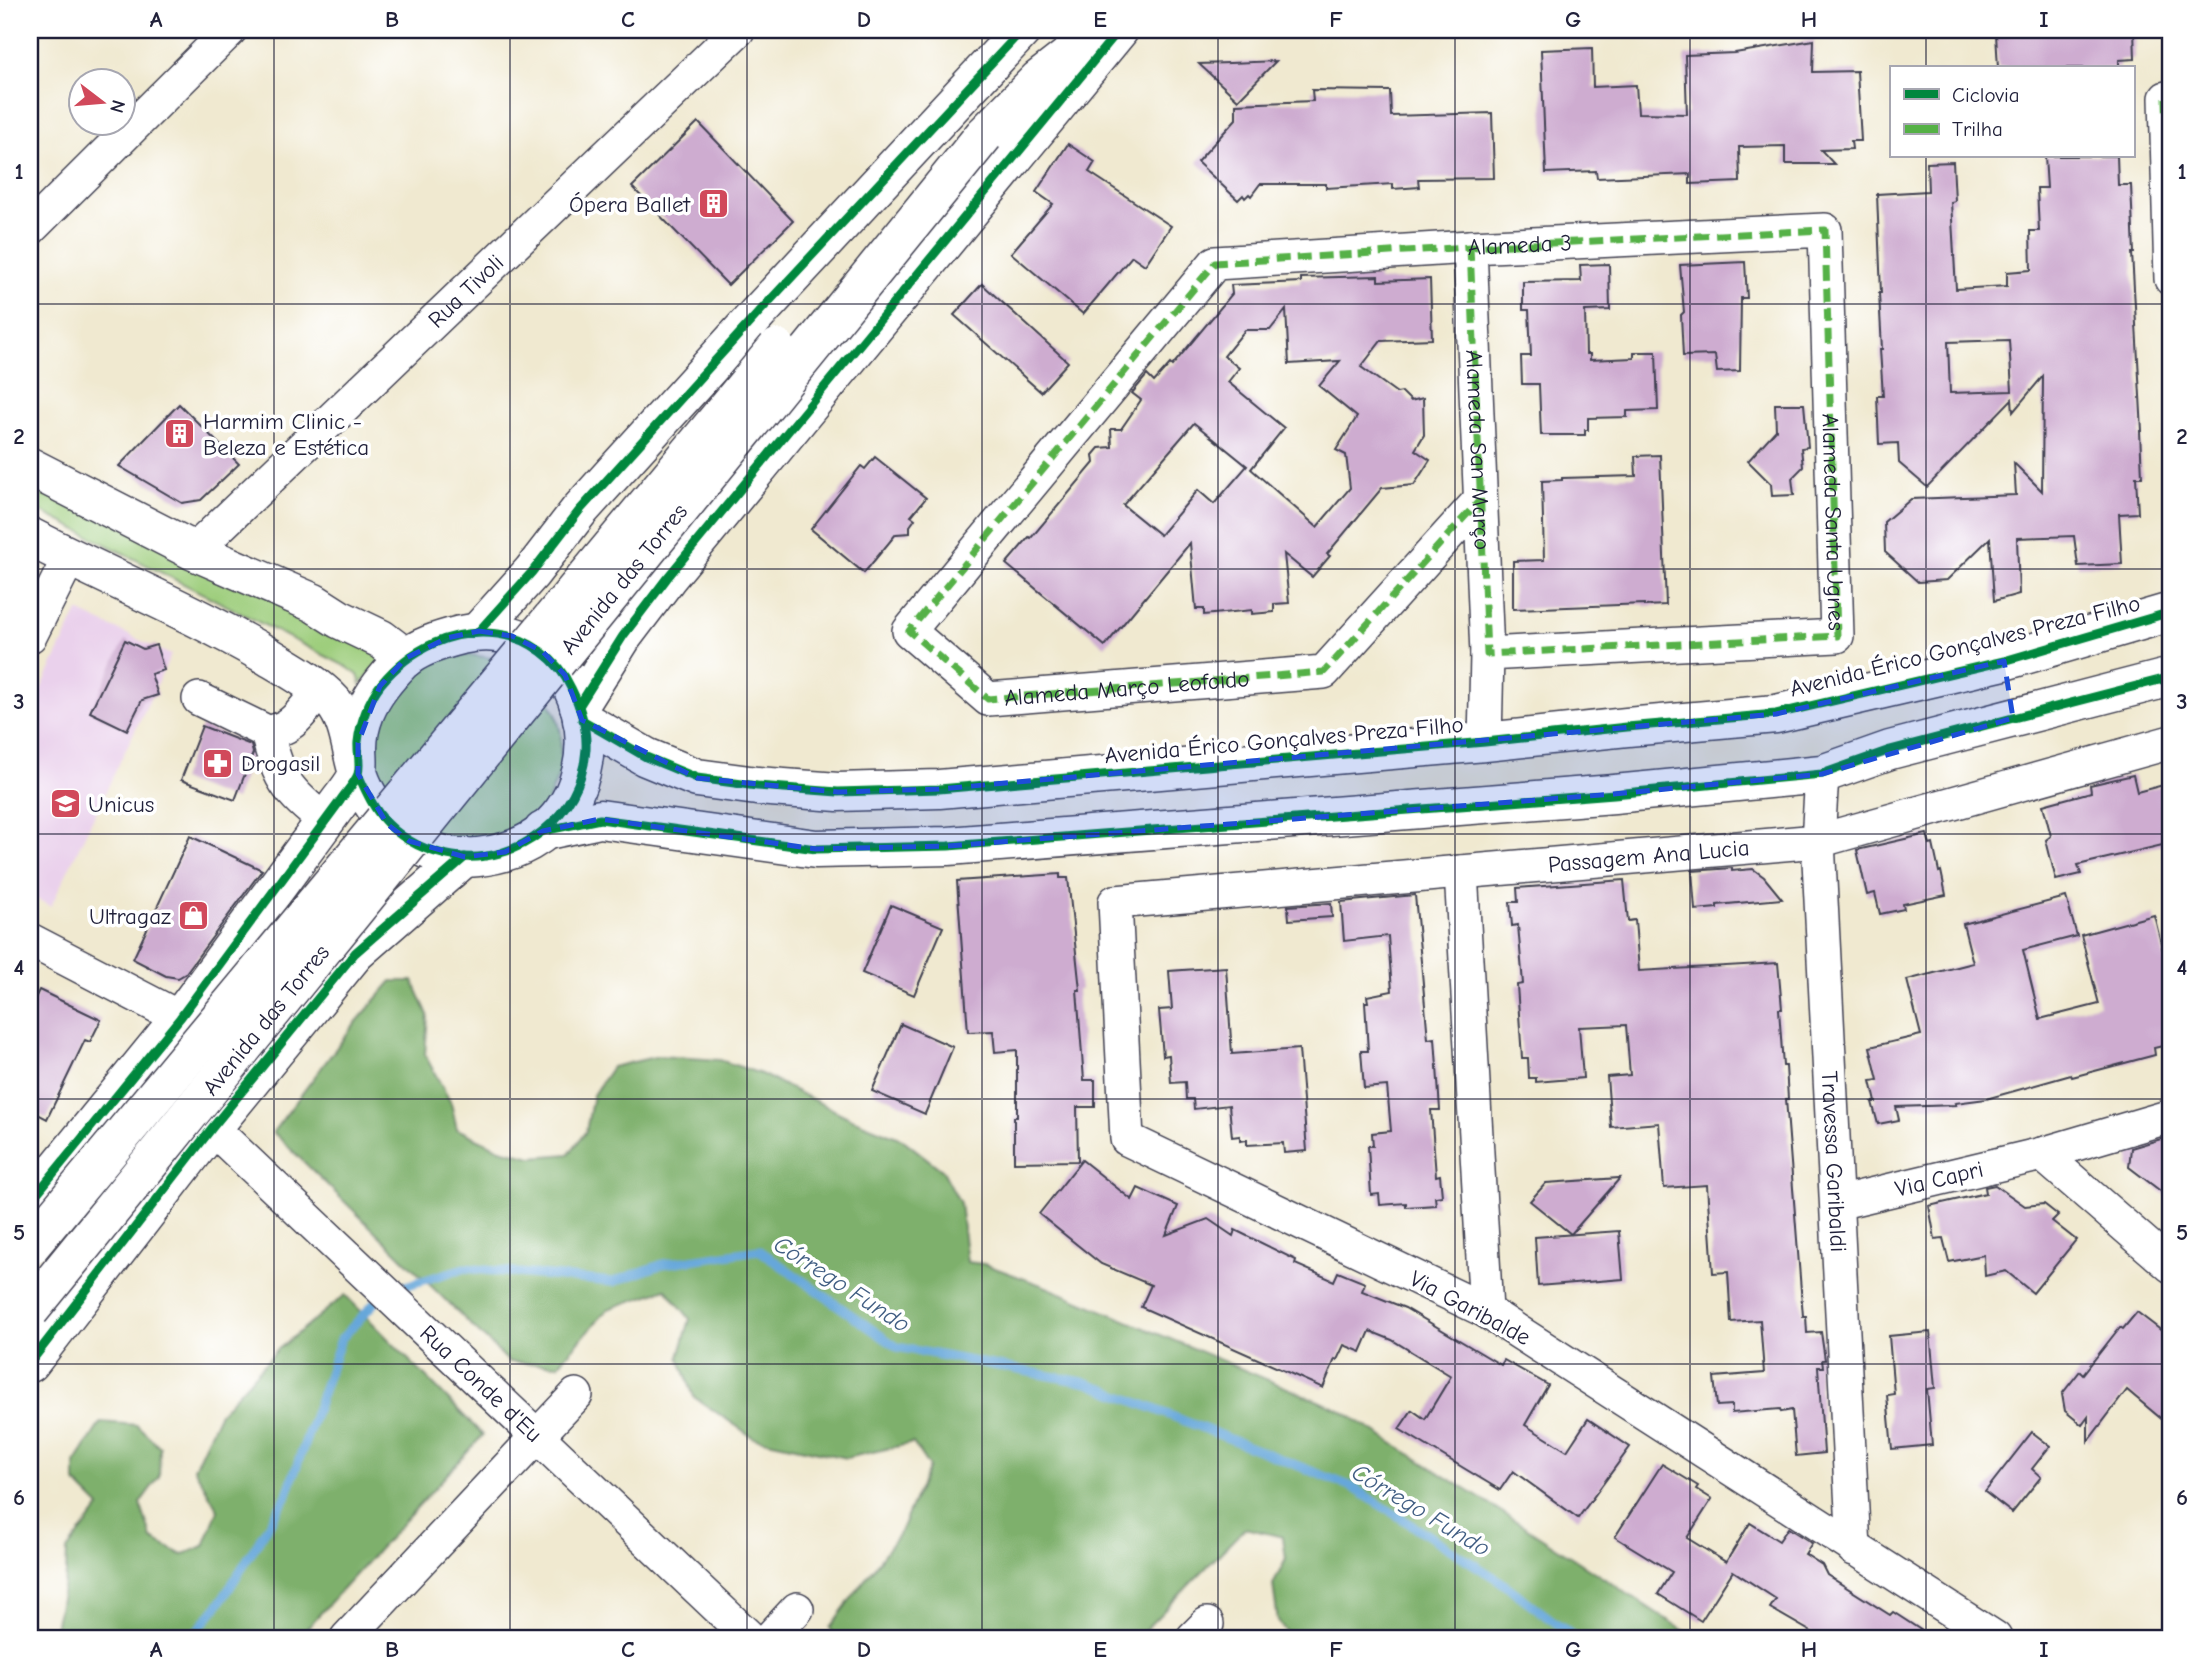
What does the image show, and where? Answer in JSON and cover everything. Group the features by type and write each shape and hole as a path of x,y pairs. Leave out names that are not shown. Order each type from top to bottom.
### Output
{"main road":[{"path":"30,1202 180,1018 358,774 358,743 365,713 380,686 406,658 463,635 532,572 579,511 761,310 1022,30"},
{"name":"Avenida das Torres","path":"30,1310 975,127 1035,30"},
{"name":"Avenida das Torres","path":"30,1246 975,127 1103,30"},
{"path":"581,713 623,636 667,578 1119,30"},
{"path":"30,467 194,551 314,604 381,639 406,658"},
{"path":"30,537 224,631 320,690 335,705 345,721 358,774 370,801 381,816 409,841 436,853 479,855 515,848 543,831 563,812 581,775 586,747 581,713 565,675 542,651 512,636 463,635"},
{"name":"Avenida Érico Gonçalves Preza Filho","path":"581,713 646,757 697,778 838,792 939,789 1776,714 2004,661 2171,612"},
{"path":"2004,661 2013,718"},
{"path":"543,831 600,819 816,849 948,846 1614,794 1822,774 1890,750 2171,677"},
{"path":"30,1363 212,1128 355,953 479,855"}],"street":[{"path":"30,229 230,30"},
{"name":"Rua Tivoli","path":"194,551 738,30"},
{"path":"2166,98 2171,279"},
{"name":"Alameda 3","path":"1215,263 1470,247 1825,230"},
{"name":"Alameda Santa Ugnes","path":"1488,654 1837,635 1825,230"},
{"name":"Alameda San Março","path":"1470,247 1479,501 1488,654 1485,742"},
{"name":"Alameda Março Leofoido","path":"1215,263 909,631 988,699 1324,672 1479,501"},
{"path":"30,636 69,558"},
{"path":"199,699 267,732 278,731 290,725 320,690"},
{"path":"267,732 275,765 286,785 325,821"},
{"name":"Passagem Ana Lucia","path":"1115,902 1818,841 2171,742"},
{"name":"Travessa Garibaldi","path":"1822,774 1818,841 1854,1549"},
{"path":"1461,872 1486,1311"},
{"name":"Via Garibalde","path":"1115,902 1127,1139 1486,1311 1995,1638"},
{"path":"30,940 180,1018"},
{"name":"Via Capri","path":"1837,1203 2042,1154 2171,1116"},
{"name":"Rua Conde d'Eu","path":"212,1128 750,1638"},
{"path":"2042,1154 2171,1266"},
{"path":"346,1638 576,1395"},
{"path":"770,1638 797,1609"}],"highlighted area":[{"path":"479,631 512,636 542,651 565,675 582,720 697,778 838,792 939,789 1776,714 2004,661 2013,718 1822,774 1614,794 948,846 816,849 600,819 543,831 505,852 465,857 409,841 387,824 358,774 358,743 380,686 406,658 447,638"}],"shaded area":[{"name":"Unicus","path":"78,611 171,655 51,906 30,896 30,712"}],"green space":[{"path":"30,477 388,651 361,684 358,675 347,667 30,506"},
{"path":"471,655 498,659 542,690 556,714 561,734 560,771 547,804 498,842 423,835 371,771 376,726 405,679 429,664 445,658"},
{"path":"392,981 413,981 428,1015 425,1055 451,1103 457,1129 500,1149 532,1157 569,1154 586,1131 593,1095 612,1067 659,1056 720,1060 761,1074 852,1119 902,1139 943,1171 960,1203 967,1262 984,1264 1044,1286 1340,1410 1695,1638 1291,1638 1278,1621 1273,1585 1286,1559 1283,1537 1245,1528 1137,1638 835,1638 830,1627 900,1532 929,1467 913,1443 846,1458 754,1438 694,1397 679,1357 690,1319 666,1289 608,1309 558,1365 509,1362 273,1132 353,1026"},
{"path":"345,1295 483,1435 298,1638 53,1638 66,1574 67,1550 100,1507 75,1482 75,1463 101,1422 137,1425 160,1447 159,1477 140,1503 152,1539 182,1555 204,1546 218,1510 194,1468 219,1414 276,1351"}],"building":[{"path":"2134,30 2135,59 2119,60 2119,66 1998,66 1996,34"},
{"path":"1814,40 1813,72 1857,71 1861,141 1851,141 1852,149 1821,150 1834,164 1785,164 1785,146 1739,147 1740,182 1690,184 1690,174 1597,178 1596,171 1546,173 1541,50 1592,48 1593,87 1636,85 1638,113 1687,114 1685,55 1735,53"},
{"path":"1276,61 1238,100 1199,64 1230,63"},
{"path":"1312,90 1390,91 1391,116 1492,113 1494,178 1418,179 1419,187 1393,189 1393,184 1326,188 1326,184 1260,184 1251,196 1249,194 1245,198 1243,195 1238,200 1197,162 1236,119 1236,104 1313,101"},
{"name":"Ópera Ballet","path":"698,122 793,221 728,285 632,187"},
{"path":"1068,144 1095,162 1089,172 1171,226 1145,265 1132,256 1083,314 1011,253 1053,204 1036,192"},
{"path":"2045,158 2117,158 2118,185 2131,185 2142,477 2136,477 2138,513 2119,514 2122,564 2078,566 2074,536 2017,538 2019,594 1994,601 1990,538 1947,580 1918,582 1885,552 1884,522 1911,499 2016,495 2014,463 2042,491 2043,376 2013,412 2012,399 1927,487 1899,463 1898,443 1879,444 1877,396 1883,396 1877,194 1928,191 1927,163 1953,162 1955,201 1951,202 1956,289 2007,286 2007,272 2031,270 2030,231 2039,231 2037,188 2047,188","holes":["2009,340 2012,391 1950,393 1948,342"]},
{"path":"1745,262 1747,298 1741,298 1740,371 1717,372 1715,355 1683,356 1681,315 1684,312 1680,265"},
{"path":"1609,264 1610,310 1585,311 1586,354 1590,354 1590,360 1634,358 1634,352 1656,352 1658,410 1627,411 1627,417 1588,418 1585,435 1541,435 1539,384 1522,384 1521,356 1531,356 1529,310 1523,310 1523,282 1581,281 1580,265"},
{"path":"1378,276 1378,281 1430,279 1432,339 1381,341 1361,367 1397,393 1402,392 1411,401 1423,398 1424,435 1415,450 1430,460 1414,485 1382,488 1327,554 1330,556 1312,577 1284,554 1289,603 1274,604 1274,612 1252,614 1252,610 1204,615 1204,609 1196,609 1190,543 1105,646 1006,564 1094,463 1093,455 1099,448 1112,447 1111,429 1121,429 1141,400 1132,393 1147,375 1154,382 1170,364 1172,366 1232,294 1231,285 1301,282 1301,278","holes":["1286,310 1289,364 1340,361 1319,386 1357,417 1336,450 1346,455 1350,488 1317,527 1251,469 1284,428 1228,382 1239,368 1224,356 1245,330 1270,330","1194,423 1247,466 1214,504 1198,490 1160,535 1123,505"]},
{"path":"982,284 1068,362 1041,392 954,315"},
{"name":"Harmim Clinic - Beleza e Estética","path":"179,404 239,464 201,500 182,503 119,466"},
{"path":"1775,404 1804,404 1808,447 1801,448 1803,467 1792,478 1794,495 1772,496 1771,484 1748,461 1776,430"},
{"path":"1660,455 1666,605 1513,609 1513,561 1544,560 1542,481 1636,476 1635,456"},
{"path":"875,457 926,498 911,516 915,519 910,526 910,533 896,534 864,573 811,529 861,466 865,469"},
{"path":"125,640 143,649 156,645 164,670 151,674 158,695 142,700 127,730 90,712"},
{"name":"Drogasil","path":"202,726 251,745 253,753 235,800 181,780"},
{"path":"2133,775 2137,792 2171,783 2171,843 2078,865 2081,874 2056,880 2046,840 2051,836 2043,805 2091,792 2090,785"},
{"path":"1927,834 1930,845 1933,844 1946,895 1903,904 1904,909 1880,914 1875,893 1867,895 1857,850"},
{"name":"Ultragaz","path":"190,836 262,870 185,974 178,978 166,976 133,959"},
{"path":"1732,868 1732,871 1753,869 1764,877 1782,899 1717,905 1717,908 1695,910 1692,871"},
{"path":"1060,874 1060,878 1068,878 1080,990 1077,990 1084,1080 1095,1080 1095,1107 1077,1107 1078,1161 1014,1162 1017,1050 995,1052 993,1031 968,1032 957,881"},
{"path":"1624,880 1628,921 1635,920 1639,971 1778,963 1783,1066 1786,1066 1786,1099 1803,1316 1806,1316 1807,1333 1821,1332 1825,1360 1822,1360 1823,1367 1818,1367 1824,1453 1796,1456 1792,1410 1732,1413 1732,1405 1717,1406 1714,1377 1764,1373 1760,1320 1731,1322 1728,1272 1713,1273 1707,1185 1664,1188 1659,1123 1611,1127 1607,1077 1630,1075 1626,1025 1579,1027 1583,1078 1536,1082 1536,1078 1529,1078 1528,1058 1522,1058 1517,985 1523,984 1518,925 1512,926 1510,902 1518,902 1517,888"},
{"path":"1415,895 1428,1039 1435,1038 1440,1110 1431,1110 1436,1176 1440,1175 1442,1196 1435,1197 1436,1205 1406,1207 1406,1203 1380,1205 1379,1194 1371,1195 1368,1146 1373,1146 1372,1133 1391,1131 1387,1086 1364,1088 1361,1051 1368,1051 1365,1002 1368,1002 1367,996 1392,991 1388,936 1344,941 1341,902"},
{"path":"2066,897 2077,936 2023,950 2040,1019 2099,1004 2081,935 2154,915 2171,983 2171,1044 2154,1048 2155,1055 1986,1099 1955,1103 1956,1105 1896,1107 1899,1120 1878,1124 1872,1102 1876,1102 1871,1081 1878,1080 1870,1047 1921,1035 1907,980 1973,963 1963,924"},
{"path":"1331,903 1332,917 1289,920 1288,906"},
{"path":"891,905 943,927 914,995 862,973"},
{"path":"1226,967 1232,1054 1299,1049 1307,1151 1284,1153 1283,1143 1247,1145 1247,1140 1240,1141 1240,1136 1232,1137 1229,1105 1194,1109 1193,1099 1186,1099 1185,1082 1171,1083 1169,1055 1163,1056 1159,1010 1172,1009 1169,971"},
{"path":"39,990 101,1020 90,1042 85,1040 47,1119 30,1110 30,1009"},
{"path":"901,1024 953,1047 925,1114 872,1091"},
{"path":"2171,1136 2171,1199 2129,1167 2131,1148"},
{"path":"1082,1160 1132,1200 1138,1188 1178,1206 1166,1235 1208,1219 1233,1236 1235,1230 1296,1260 1295,1264 1334,1281 1338,1272 1365,1283 1362,1291 1405,1308 1501,1365 1504,1360 1548,1385 1525,1425 1567,1451 1588,1419 1630,1447 1578,1518 1513,1471 1500,1490 1399,1429 1412,1410 1425,1419 1451,1376 1392,1340 1370,1331 1361,1352 1344,1345 1323,1388 1141,1307 1151,1285 1101,1264 1039,1214"},
{"path":"1620,1178 1571,1234 1530,1201 1546,1183"},
{"path":"1995,1185 2025,1206 2044,1204 2058,1215 2052,1221 2076,1240 2033,1293 2006,1271 1985,1276 1984,1255 1949,1262 1943,1238 1935,1239 1929,1206 1986,1193 1985,1187"},
{"path":"1619,1231 1623,1279 1538,1286 1535,1237"},
{"path":"2137,1312 2171,1338 2171,1427 2127,1390 2088,1441 2088,1417 2082,1425 2065,1411 2062,1394 2080,1371 2083,1374 2120,1327 2123,1329"},
{"path":"1930,1332 1935,1388 1927,1389 1932,1445 1892,1449 1887,1395 1894,1394 1889,1336"},
{"path":"2032,1432 2050,1446 2032,1469 2041,1477 2012,1513 1985,1492"},
{"path":"1662,1464 1698,1486 1696,1489 1712,1499 1687,1538 1726,1562 1750,1523 1779,1541 1788,1528 1812,1543 1805,1554 1822,1565 1827,1575 1890,1615 1893,1612 1933,1638 1822,1638 1770,1608 1776,1599 1733,1571 1701,1621 1658,1594 1672,1572 1615,1537"}],"waterway":[{"name":"Córrego Fundo","path":"395,1289 464,1268 613,1282 663,1264 759,1250 897,1347 1088,1383 1352,1487 1500,1581 1576,1638"},
{"name":"Córrego Fundo","path":"191,1638 222,1600 286,1497 341,1339 380,1297"}],"marked path":[{"path":"2166,98 2171,279"},
{"path":"1470,247 1487,654 1837,636 1825,230 1470,247 1215,263 909,631 988,699 1324,672 1479,501"}],"cycle path":[{"path":"479,631 532,572 579,511 761,310 1022,30"},
{"path":"579,706 623,636 667,578 1119,30"},
{"path":"582,720 646,757 697,778 838,792 939,789 1776,714 2004,661 2171,612"},
{"path":"30,1202 180,1018 357,777 361,727 373,697 392,672 419,651 448,638 481,633 510,636 531,645 550,659 571,688 582,717 586,749 582,773 573,795 560,814 543,831 523,844 501,853 477,857 453,856 435,852 410,841 388,824 379,813 358,774"},
{"path":"543,831 600,819 816,849 948,846 1614,794 1822,774 1890,750 2171,677"},
{"path":"30,1363 212,1128 355,953 465,857"}],"place":[{"name":"Ópera Ballet","path":"713,204"},
{"name":"Harmim Clinic - Beleza e Estética","path":"180,434"},
{"name":"Drogasil","path":"218,763"},
{"name":"Unicus","path":"65,804"},
{"name":"Ultragaz","path":"194,916"}]}
